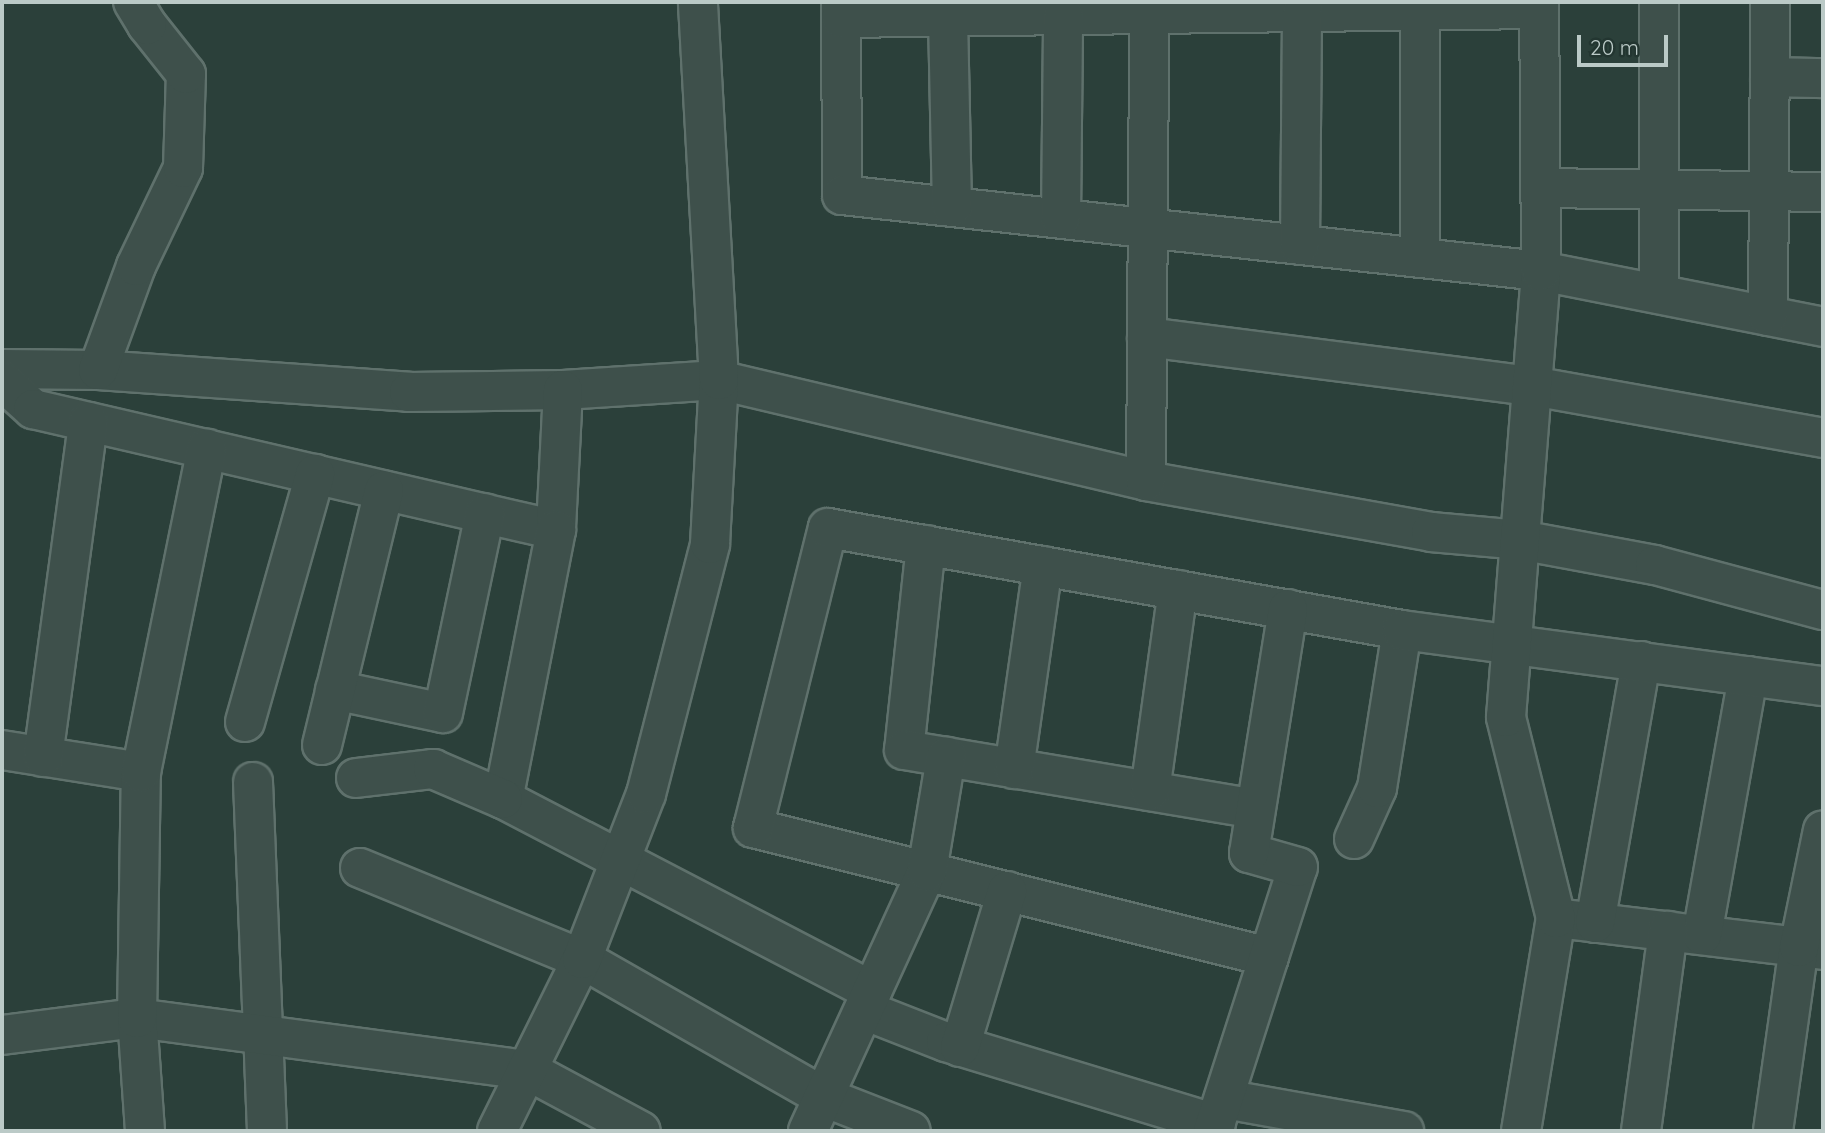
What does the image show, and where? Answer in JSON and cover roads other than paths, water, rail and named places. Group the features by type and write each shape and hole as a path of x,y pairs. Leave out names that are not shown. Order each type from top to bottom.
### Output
{"street":[{"path":"98,370 136,266 183,168 186,74 147,25 133,2"},
{"path":"497,1131 582,959 646,794 710,544 719,380 698,2"},
{"path":"1659,2 1659,294"},
{"path":"1768,316 1770,2"},
{"path":"1521,1131 1556,918 1506,718 1541,271 1539,5 1302,12 1149,8 1063,15 948,17 841,10 842,195 1541,271 1823,327"},
{"path":"1146,481 1149,8"},
{"path":"1395,8 1420,258"},
{"path":"1300,245 1302,12"},
{"path":"1061,218 1063,15"},
{"path":"948,17 952,206"},
{"path":"1770,77 1823,78"},
{"path":"1540,188 1823,192"},
{"path":"1147,337 1532,386 1823,438"},
{"path":"2,369 98,370 409,392 563,390 719,380 1146,481 1432,532 1520,540 1655,565 1823,610"},
{"path":"2,381 33,409 556,530"},
{"path":"503,799 556,530 563,390"},
{"path":"43,757 88,422"},
{"path":"145,1131 137,1018 141,772 207,449"},
{"path":"245,722 315,474"},
{"path":"322,745 384,490"},
{"path":"335,690 443,713 485,513"},
{"path":"1269,957 753,828 828,528 1402,629 1823,686"},
{"path":"926,545 904,750 1255,810"},
{"path":"1014,769 1043,566"},
{"path":"1150,791 1178,590"},
{"path":"1218,1118 1298,867 1249,853 1288,609"},
{"path":"1354,839 1377,788 1402,629"},
{"path":"1595,923 1641,661"},
{"path":"1641,1131 1685,933 1748,676"},
{"path":"2,750 141,772"},
{"path":"808,1131 928,871 946,757"},
{"path":"356,778 433,769 503,799 621,859 868,1000 960,1047 1218,1118 1394,1130"},
{"path":"253,782 267,1131"},
{"path":"1773,1131 1811,948 1823,830"},
{"path":"360,868 582,959 824,1097 911,1131"},
{"path":"960,1047 1007,891"},
{"path":"1556,918 1811,948"},
{"path":"2,1035 137,1018 527,1070 641,1131"}]}
